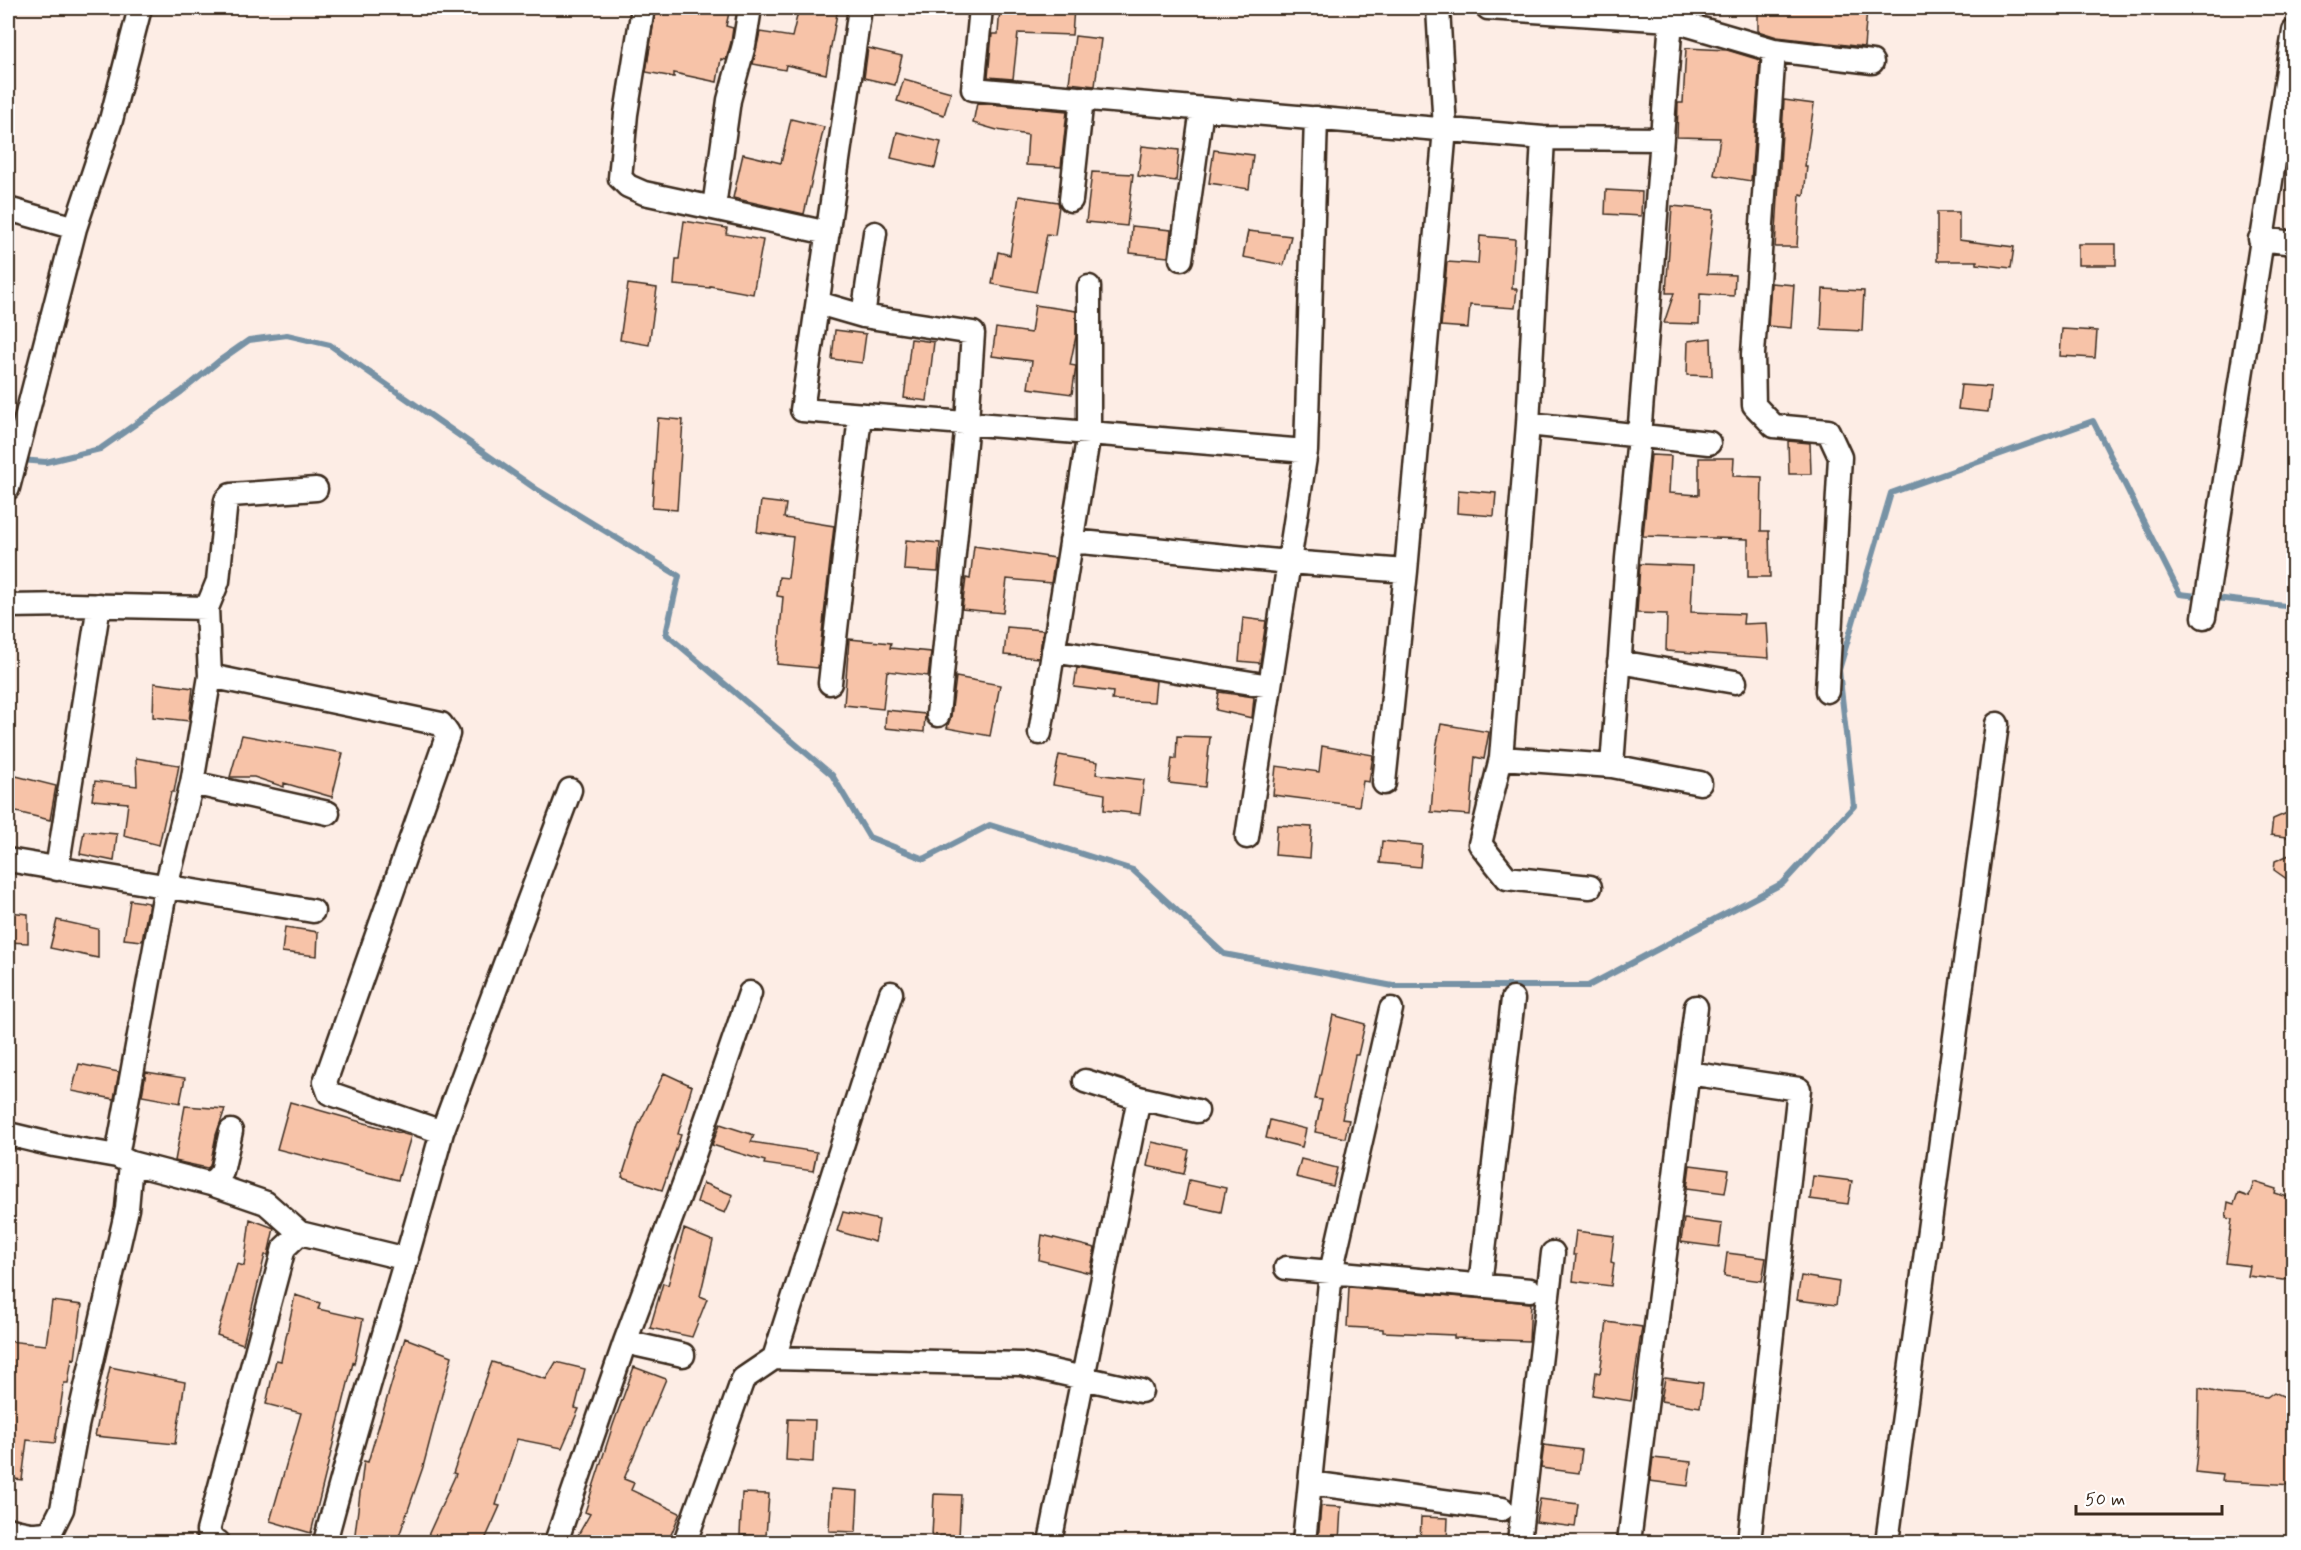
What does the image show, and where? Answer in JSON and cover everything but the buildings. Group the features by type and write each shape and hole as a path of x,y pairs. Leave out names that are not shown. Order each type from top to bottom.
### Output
{"street":[{"path":"10,480 75,228 111,120 140,8"},
{"path":"643,8 626,114 620,178 628,186 644,193 828,233"},
{"path":"714,207 729,100 744,45 750,8"},
{"path":"860,8 802,410 1306,451"},
{"path":"981,8 973,89 1543,138 1661,139"},
{"path":"1384,783 1406,571 1445,129 1438,8"},
{"path":"1488,8 1671,14 1774,50 1872,62"},
{"path":"1612,766 1671,14"},
{"path":"2204,617 2260,239 2294,31"},
{"path":"1774,50 1753,354 1754,405 1774,426 1828,431 1840,458 1827,691"},
{"path":"1071,200 1082,98"},
{"path":"1181,259 1202,108"},
{"path":"1247,837 1306,451 1316,118"},
{"path":"1543,138 1528,424 1501,758 1480,844 1507,878 1590,887"},
{"path":"8,209 75,228"},
{"path":"863,316 875,233"},
{"path":"2260,239 2294,243"},
{"path":"1040,733 1089,433 1089,287"},
{"path":"818,303 863,316 974,333 938,715"},
{"path":"830,683 860,415"},
{"path":"1528,424 1709,443"},
{"path":"8,1529 28,1535 51,1532 62,1509 77,1426 127,1209 124,1160 166,887 192,783 210,676 207,608 218,581 226,500 231,495 316,489"},
{"path":"1071,541 1406,571"},
{"path":"8,606 99,605 207,608"},
{"path":"57,869 99,605"},
{"path":"1053,651 1269,686"},
{"path":"1619,662 1735,682"},
{"path":"210,676 441,724 448,734 326,1082 329,1093 442,1132"},
{"path":"1887,1542 1998,724"},
{"path":"1501,758 1612,766 1700,783"},
{"path":"192,783 328,813"},
{"path":"325,1542 350,1445 407,1259 442,1132 570,790"},
{"path":"8,860 313,911"},
{"path":"556,1542 750,993"},
{"path":"774,1358 891,993"},
{"path":"1480,1285 1513,999"},
{"path":"1629,1542 1696,1007"},
{"path":"1304,1542 1331,1272 1392,1009"},
{"path":"1688,1072 1799,1089 1749,1542"},
{"path":"1085,1081 1139,1098 1197,1111"},
{"path":"1050,1542 1139,1098"},
{"path":"211,1184 222,1172 231,1131"},
{"path":"8,1134 124,1160 211,1184 266,1203 300,1233 407,1259"},
{"path":"218,1542 214,1541 208,1532 211,1520 284,1248 300,1233"},
{"path":"1519,1542 1553,1253"},
{"path":"1286,1268 1530,1290"},
{"path":"625,1342 683,1355"},
{"path":"685,1542 743,1379 774,1358 1021,1364 1141,1391"},
{"path":"1310,1483 1502,1509"}],"waterway":[{"path":"20,460 46,462 100,449 181,392 249,340 287,335 330,345 536,489 679,576 666,634 832,775 869,837 924,859 990,825 1133,870 1224,954 1393,986 1588,986 1783,883 1854,806 1839,670 1891,493 2093,421 2180,594 2294,607"}]}
